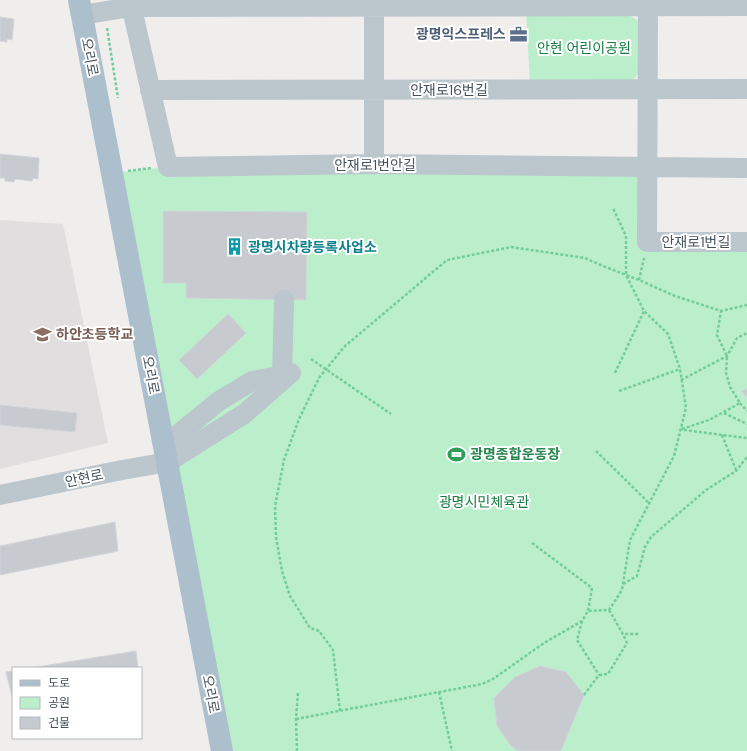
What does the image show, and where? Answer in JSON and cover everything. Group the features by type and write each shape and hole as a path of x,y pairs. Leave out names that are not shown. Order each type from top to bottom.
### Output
{"main road":[{"name":"오리로","path":"81,8 222,751"}],"street":[{"path":"81,8 105,11 130,4 648,3 747,6"},
{"name":"안재로1번길","path":"648,3 647,242 747,242"},
{"path":"130,4 168,166"},
{"path":"374,4 374,164"},
{"name":"안재로16번길","path":"150,90 747,89"},
{"name":"안재로1번안길","path":"168,166 374,164 747,168"},
{"path":"166,454 219,401 252,381 282,375 284,300"},
{"name":"안현로","path":"0,495 166,454"}],"path":[{"path":"105,11 118,102"},
{"path":"128,171 168,166"},
{"path":"609,610 622,590 630,540 674,456 686,408 680,369 668,334 644,311 626,275 626,236 613,208"},
{"path":"639,280 647,242"},
{"path":"340,711 333,650 319,632 310,628 290,596 282,570 276,538 275,506 284,460 300,419 319,378 344,347 446,260 511,247 585,258 675,296 721,311 747,305"},
{"path":"615,373 644,311"},
{"path":"721,311 717,335 726,356 726,373 730,387 747,411"},
{"path":"681,380 726,356 737,338 747,332"},
{"path":"311,359 391,414"},
{"path":"619,391 680,369"},
{"path":"681,430 709,420 740,403"},
{"path":"724,412 747,424"},
{"path":"681,430 747,438"},
{"path":"722,435 736,471"},
{"path":"596,451 649,503"},
{"path":"623,584 637,576 645,547 651,537 706,490 736,471 747,457"},
{"path":"532,544 592,588 588,611 582,621 577,640 599,676"},
{"path":"588,611 609,610"},
{"path":"584,695 599,676 608,674 627,643 609,610"},
{"path":"296,719 482,684 492,679 544,643 582,621"},
{"path":"623,634 640,634"},
{"path":"297,751 296,719 298,692"},
{"path":"439,692 452,751"}],"shaded area":[{"name":"하안초등학교","path":"0,220 63,224 108,443 0,469"}],"green space":[{"name":"안현 어린이공원","path":"526,12 625,13 642,23 640,72 631,82 530,83"},
{"name":"광명종합운동장","path":"168,167 647,168 647,242 747,242 747,751 222,751 112,173"}],"building":[{"path":"0,17 14,19 12,40 7,39 7,42 0,41"},
{"path":"0,154 39,158 38,179 33,178 32,181 15,179 14,182 5,181 5,178 0,178"},
{"name":"광명시차량등록사업소","path":"163,211 307,212 306,300 186,298 186,283 163,283"},
{"path":"228,314 246,333 197,379 179,360"},
{"path":"747,388 747,398 742,392"},
{"path":"0,405 77,413 75,432 0,425"},
{"path":"115,522 118,551 0,575 0,546"},
{"path":"136,651 138,667 37,667"},
{"path":"540,666 566,672 584,695 561,751 518,751 511,746 497,726 494,698 515,677"},
{"path":"12,671 12,696 6,672"}],"place":[{"name":"광명익스프레스","path":"519,34"},
{"name":"광명시차량등록사업소","path":"235,247"},
{"name":"하안초등학교","path":"43,334"},
{"name":"광명종합운동장","path":"457,454"}],"park label":[{"name":"광명시민체육관","path":"484,502"}]}
